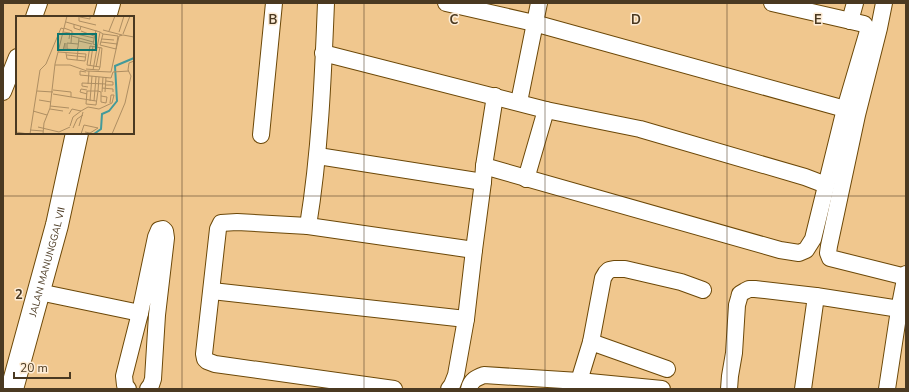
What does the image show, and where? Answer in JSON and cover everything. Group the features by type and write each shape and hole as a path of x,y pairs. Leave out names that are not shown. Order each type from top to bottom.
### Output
{"street":[{"path":"34,16 39,3"},
{"path":"105,16 109,3"},
{"path":"261,135 274,3"},
{"path":"308,226 318,156 326,3"},
{"path":"446,3 534,23 845,109"},
{"path":"518,102 539,3"},
{"path":"318,156 526,179 780,250 799,253 806,250 813,240 845,109 868,31 864,24 772,3"},
{"path":"850,21 855,3"},
{"path":"884,3 852,138 828,253 830,258 906,276 902,310 887,389"},
{"path":"323,53 546,110 640,129 805,177 826,185"},
{"path":"3,92 16,60"},
{"path":"449,389 456,375 466,319 495,96"},
{"path":"526,179 546,110"},
{"name":"JALAN MANUNGGAL VII","path":"10,381 39,292 57,225 77,134"},
{"path":"394,389 216,364 207,361 204,354 218,229 221,223 237,222 308,226 474,250"},
{"path":"128,389 125,385 124,376 140,313 156,237 160,230 163,229 165,231 166,238 157,315 153,379 151,386 148,389"},
{"path":"579,381 591,342 603,278 609,270 625,269 681,282 703,290"},
{"path":"729,389 734,353 737,305 740,294 744,291 755,289 816,296 902,310"},
{"path":"212,290 466,319"},
{"path":"39,292 140,313"},
{"path":"803,389 816,296"},
{"path":"591,342 667,369"},
{"path":"469,389 474,378 484,375 579,381 662,389"}]}
